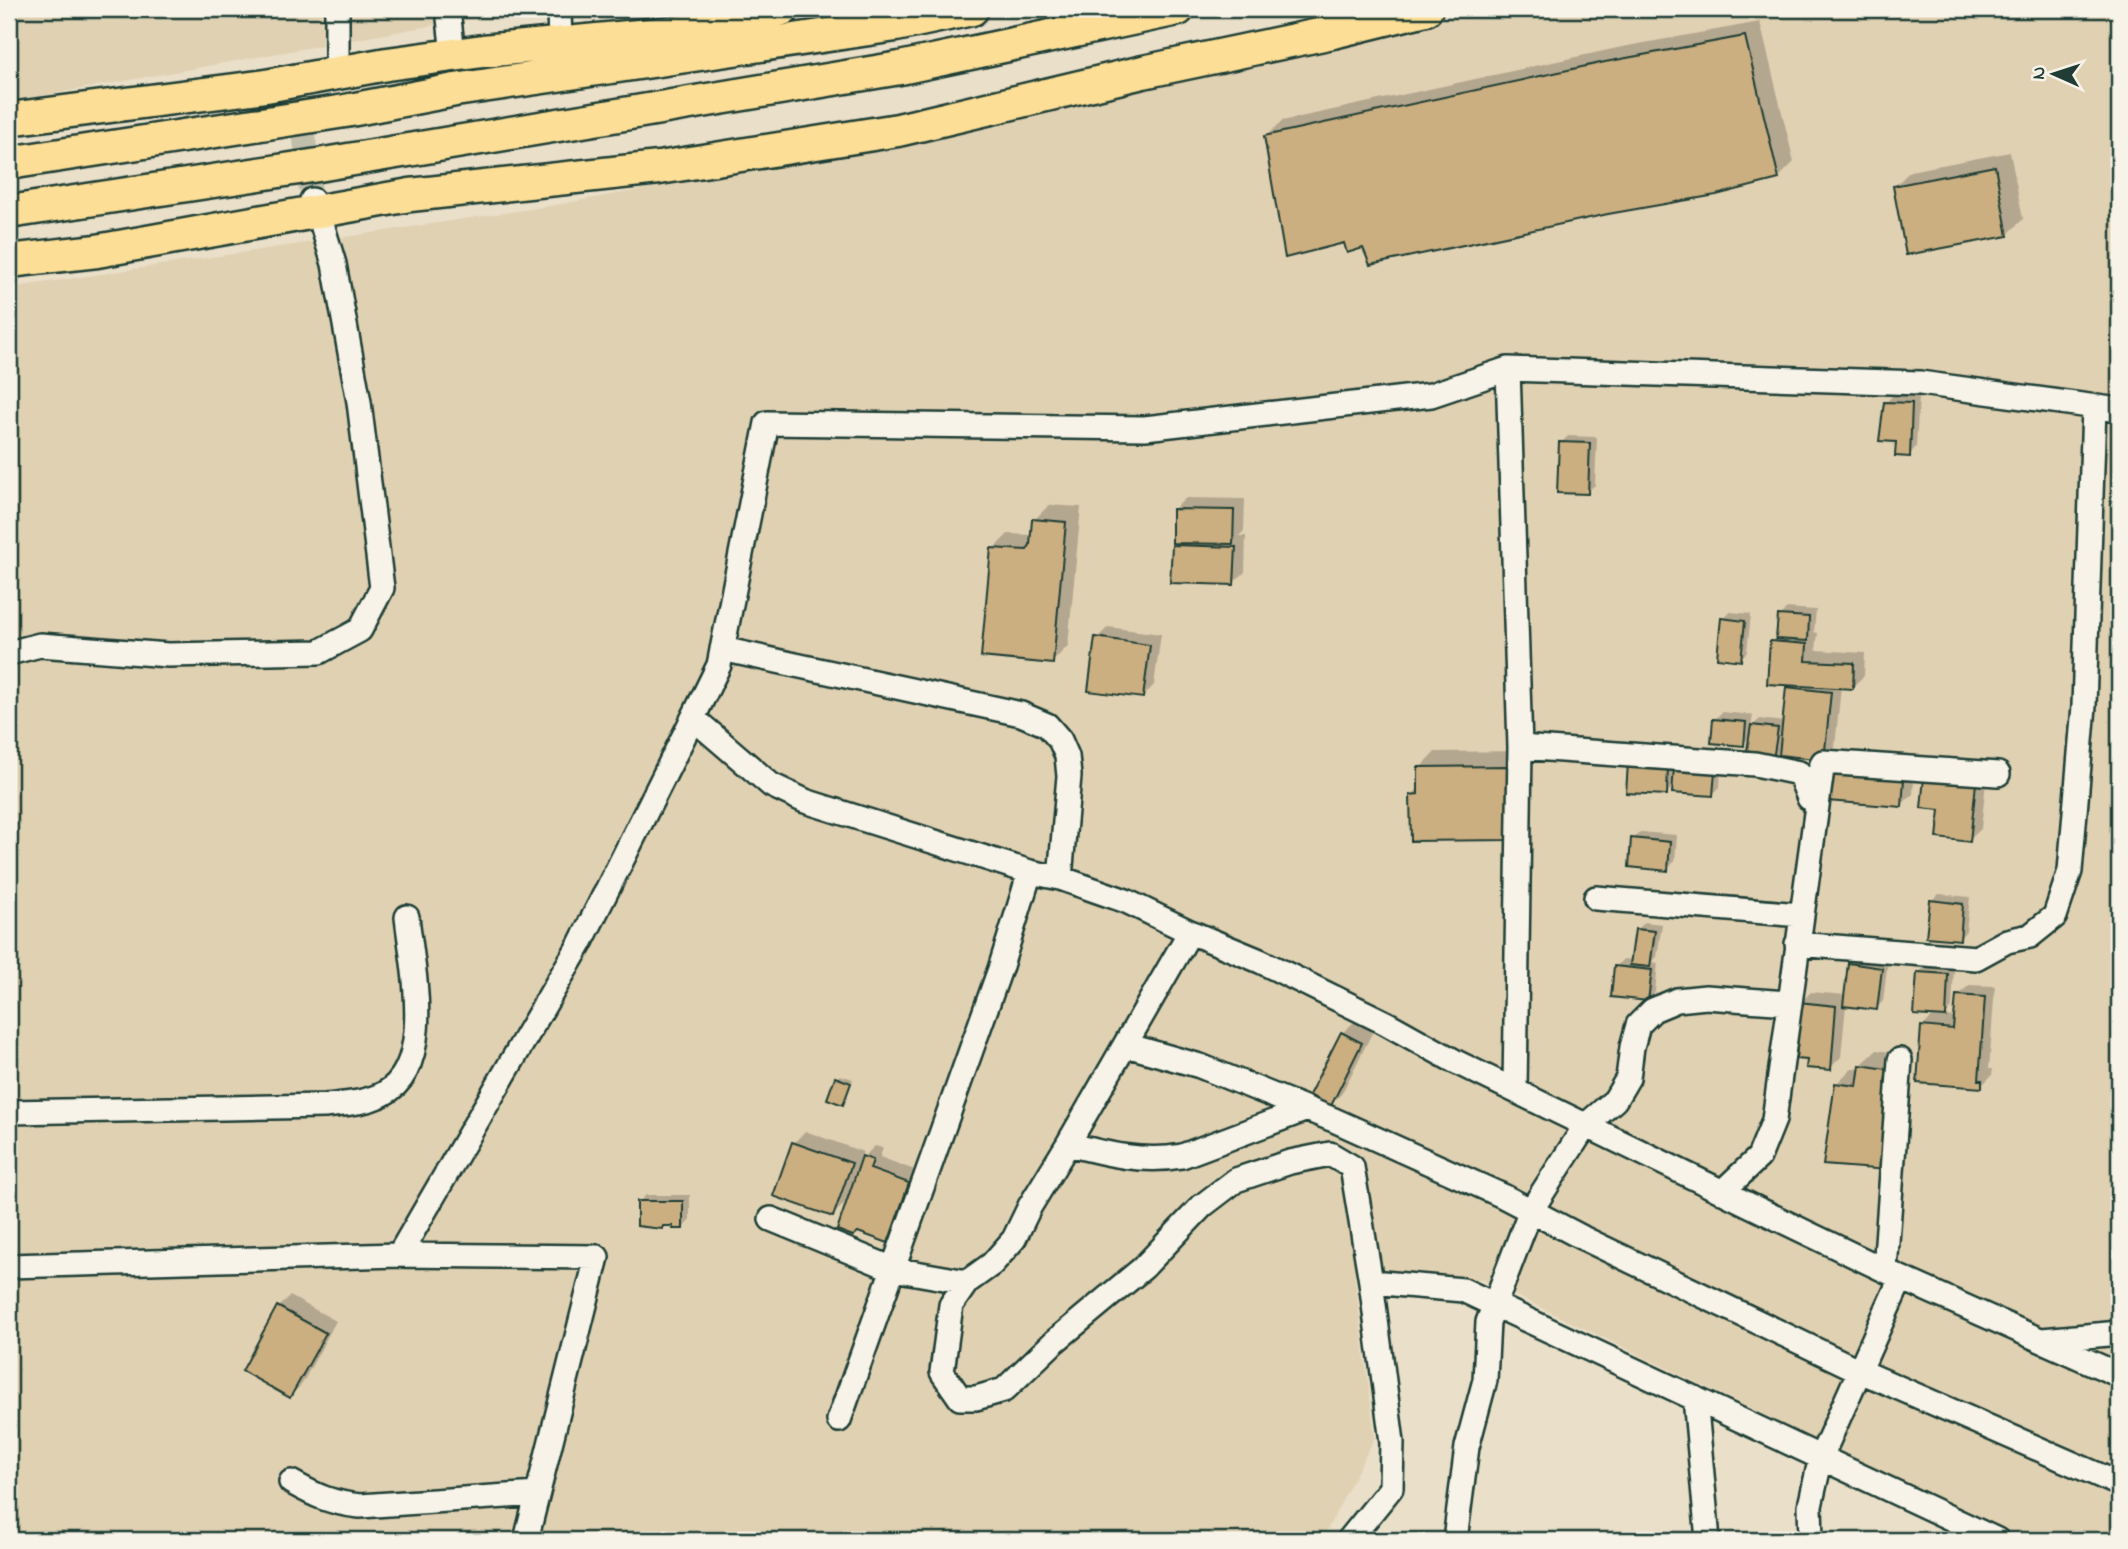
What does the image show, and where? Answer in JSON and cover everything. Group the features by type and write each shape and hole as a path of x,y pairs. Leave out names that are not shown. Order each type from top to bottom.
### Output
{"highway":[{"path":"9,119 298,89 337,73 453,55 681,32 783,9"},
{"path":"9,163 345,111 455,90 896,25 972,9"},
{"path":"9,212 345,160 901,68 1178,9"},
{"path":"9,261 97,251 315,204 659,168 898,130 1426,9"}],"street":[{"path":"337,9 337,73"},
{"path":"449,9 453,55"},
{"path":"559,9 560,44"},
{"path":"9,653 40,645 169,655 319,652 360,630 382,588 359,402 334,264 315,204"},
{"path":"1508,369 1520,747 1515,1090"},
{"path":"399,1255 580,944 719,665 767,423 1145,428 1431,395 1508,369 1920,383 2119,410"},
{"path":"1797,944 1976,958 2007,941 2029,936 2055,916 2070,871 2084,706 2094,407"},
{"path":"722,649 1021,714 1047,725 1060,740 1067,756 1069,776 1060,878"},
{"path":"693,718 771,785 794,796 1126,901 1190,932 1260,961 1386,1023 1455,1062 1893,1274 2119,1376"},
{"path":"1520,747 1755,764 1799,773 1810,798 1823,762"},
{"path":"1823,762 1998,774"},
{"path":"1722,1192 1759,1157 1774,1120 1823,762"},
{"path":"839,1420 1000,969 1030,872"},
{"path":"1596,898 1801,915"},
{"path":"9,1112 325,1106 362,1102 385,1093 400,1080 413,1058 418,1023 408,917"},
{"path":"1190,932 1069,1144 1030,1206 1014,1239 992,1264 967,1282 951,1305 942,1372 960,1398 976,1398 1004,1390 1054,1342 1143,1268 1202,1206 1236,1181 1290,1162 1330,1154 1352,1167 1371,1282 1392,1442 1391,1488 1349,1540"},
{"path":"1455,1540 1467,1447 1485,1380 1488,1322 1530,1212 1586,1125 1615,1100 1628,1078 1638,1025 1653,1010 1678,1000 1706,997 1789,1003"},
{"path":"1126,1045 1200,1066 1307,1109 1503,1196 1530,1212 1858,1370 2119,1484"},
{"path":"1811,1540 1810,1506 1821,1457 1858,1370 1893,1274 1900,1060"},
{"path":"1069,1144 1142,1159 1161,1160 1182,1156 1307,1109"},
{"path":"771,1219 894,1269 967,1282"},
{"path":"9,1266 399,1255 597,1257 526,1540"},
{"path":"1371,1282 1463,1290 1495,1303 1997,1540"},
{"path":"2042,1340 2119,1333"},
{"path":"1695,1398 1708,1540"},
{"path":"291,1482 328,1501 360,1506 537,1494"}],"shaded area":[{"path":"9,9 523,9 9,102"},
{"path":"1490,9 2119,9 2119,1540 2024,1540 1483,1280 1354,1271 1375,1437 1322,1540 9,1540 9,288 550,206 748,170"}],"building":[{"path":"1745,36 1779,179 1716,195 1608,214 1370,265 1363,248 1347,253 1344,243 1285,258 1264,136 1605,62"},
{"path":"1995,166 2008,236 1906,255 1893,186"},
{"path":"1884,402 1912,403 1910,457 1895,456 1896,442 1879,441"},
{"path":"1559,442 1590,443 1588,494 1557,493"},
{"path":"1172,509 1234,510 1233,544 1172,543"},
{"path":"1032,519 1066,522 1053,664 981,657 991,548 1027,550 1030,545"},
{"path":"1172,545 1236,547 1234,585 1170,583"},
{"path":"1778,615 1809,617 1808,641 1776,639"},
{"path":"1721,618 1745,621 1741,661 1717,658"},
{"path":"1095,637 1150,645 1143,698 1088,691"},
{"path":"1770,641 1807,644 1806,661 1854,663 1853,689 1767,684"},
{"path":"1786,687 1831,692 1824,760 1779,755"},
{"path":"1713,719 1746,722 1744,746 1711,743"},
{"path":"1751,725 1778,728 1773,760 1746,757"},
{"path":"1628,763 1668,766 1667,795 1626,793"},
{"path":"1509,766 1509,840 1411,841 1410,795 1418,794 1418,767"},
{"path":"1674,768 1715,771 1713,796 1672,793"},
{"path":"1830,773 1904,779 1902,807 1827,801"},
{"path":"1924,777 1976,783 1970,842 1937,838 1940,810 1921,808"},
{"path":"1631,838 1670,842 1668,871 1629,867"},
{"path":"1930,900 1963,904 1960,940 1926,937"},
{"path":"1635,929 1655,931 1650,967 1630,965"},
{"path":"1848,963 1882,968 1877,1010 1843,1006"},
{"path":"1614,966 1652,970 1648,1001 1611,997"},
{"path":"1917,972 1948,974 1946,1017 1914,1015"},
{"path":"1956,995 1985,997 1979,1080 1982,1080 1982,1088 1917,1083 1921,1026 1953,1029"},
{"path":"1798,1002 1836,1006 1831,1070 1806,1068 1807,1060 1796,1059"},
{"path":"1341,1032 1362,1043 1331,1106 1309,1095"},
{"path":"1860,1065 1887,1069 1885,1083 1891,1088 1888,1170 1823,1165 1835,1083 1857,1086"},
{"path":"835,1077 851,1083 843,1105 827,1099"},
{"path":"792,1142 852,1163 833,1217 773,1196"},
{"path":"862,1156 873,1160 870,1169 909,1183 888,1243 858,1232 853,1236 837,1230"},
{"path":"637,1201 683,1201 683,1229 673,1229 673,1226 663,1226 662,1229 637,1226"},
{"path":"277,1306 326,1333 290,1398 242,1371"}],"tunnel":[{"path":"300,99 311,197"}]}
